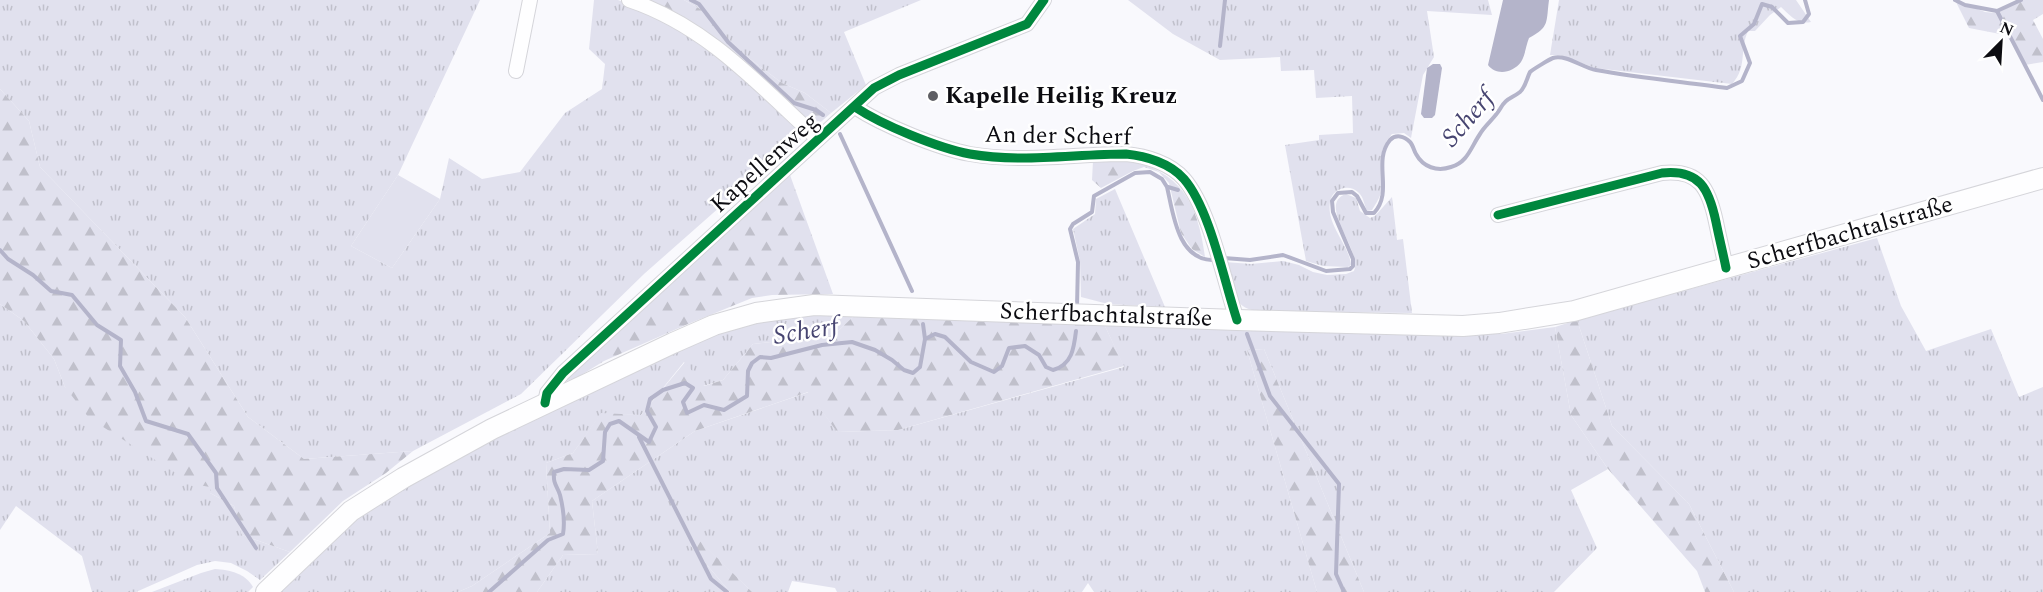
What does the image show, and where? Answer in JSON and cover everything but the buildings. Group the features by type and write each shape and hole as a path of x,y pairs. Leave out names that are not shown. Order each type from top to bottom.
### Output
{"main road":[{"name":"Scherfbachtalstraße","path":"266,592 331,529 361,505 436,459 545,403 714,325 783,308 814,305 1463,326 1499,323 1574,311 2043,178"}],"street":[{"path":"516,71 530,0"},
{"name":"Kapellenweg","path":"629,0 648,6 693,30 719,49 818,139"},
{"name":"Kapellenweg","path":"545,403 547,393 562,373 874,88 899,75 1026,24 1044,0"},
{"name":"An der Scherf","path":"855,106 872,118 893,127 969,154 1015,157 1126,154 1137,155 1163,164 1185,179 1200,204 1237,320"},
{"path":"1498,215 1662,173 1681,172 1691,176 1708,192 1726,268"}],"green space":[{"path":"0,0 480,0 398,175 351,246 392,268 440,199 449,158 482,179 520,172 565,113 602,89 605,64 589,49 594,0 618,0 647,11 716,52 806,135 644,274 521,394 413,451 304,459 248,417 185,317 40,167 29,121 0,89"},
{"path":"641,0 684,0 704,11 725,40 782,83 805,93 831,113 815,127 807,124 721,46"},
{"path":"684,0 921,0 844,32 866,85 831,113 805,93 782,83 725,40 704,11"},
{"path":"1128,0 1488,0 1492,15 1427,11 1434,57 1423,75 1411,138 1404,133 1392,134 1386,142 1381,157 1381,193 1372,210 1367,211 1362,197 1351,188 1342,188 1331,197 1331,219 1351,265 1348,267 1323,266 1306,261 1285,145 1319,140 1319,135 1353,133 1352,96 1316,98 1314,70 1281,71 1280,57 1220,60 1173,34"},
{"path":"1559,0 1796,0 1811,22 1798,21 1781,7 1755,31 1748,31 1742,65 1732,84 1595,68 1560,55 1550,55"},
{"path":"1955,0 1985,12 1995,13 2016,0 2043,0 2043,14 2033,20 2043,39 2043,62 2025,65 2007,24 2000,34 1969,28"},
{"path":"0,89 29,121 40,167 185,317 248,417 304,459 413,451 386,473 343,501 290,552 242,535 234,506 210,493 210,487 193,484 89,418 65,387 54,359 24,321 0,304"},
{"path":"1126,160 1161,172 1183,192 1197,221 1205,257 1192,249 1181,233 1169,183 1159,172 1144,167 1101,188 1092,180 1093,161"},
{"path":"398,175 440,199 392,268 351,246"},
{"path":"790,175 833,294 772,295 752,298 604,361 567,381 569,375"},
{"path":"1115,189 1165,307 1108,304 1081,297 1080,261 1073,229 1095,214 1096,199"},
{"path":"1346,194 1356,198 1360,211 1370,218 1375,216 1392,197 1397,240 1403,239 1412,313 1260,311 1242,305 1237,300 1225,262 1251,264 1283,261 1327,275 1354,271 1355,262 1336,207 1338,199"},
{"path":"1877,238 1901,306 1926,351 1991,329 2019,397 2043,387 2043,592 1734,592 1689,504 1612,426 1577,320"},
{"path":"0,304 24,321 54,359 65,387 210,487 210,493 234,506 242,535 290,552 260,580 231,563 215,561 197,565 136,592 92,592 82,556 16,506 0,530"},
{"path":"859,311 834,335 753,344 723,380 703,386 684,362 641,415 601,414 573,453 546,463 550,533 472,586 458,592 278,592 354,521 380,502 442,464 716,332 758,319"},
{"path":"859,311 1104,324 1124,366 898,430 837,432 808,392 695,431 592,501 598,554 563,555 537,592 458,592 472,586 550,533 546,463 573,453 601,413 641,415 685,362 704,386 723,380 753,344 834,335"},
{"path":"1577,320 1612,426 1689,504 1734,592 1705,592 1697,571 1608,469 1571,415 1555,327"},
{"path":"1104,324 1382,334 1501,334 1555,327 1571,415 1608,469 1571,490 1597,548 1554,592 1364,592 1264,349 1247,350 1317,592 1094,592 1088,583 1082,592 837,592 835,588 792,581 788,592 752,592 695,537 690,545 730,592 537,592 563,555 598,554 592,501 695,431 809,392 837,432 898,430 1124,367"},
{"path":"1264,349 1364,592 1317,592 1247,350"},
{"path":"695,536 752,592 730,592 690,545"},
{"path":"215,569 237,573 246,578 253,587 248,592 152,592 201,573"}],"water":[{"path":"1503,0 1549,0 1546,23 1541,31 1529,38 1521,62 1514,69 1500,72 1488,65"},
{"path":"1433,64 1440,64 1442,68 1435,115 1432,118 1424,118 1421,114 1427,68"}],"waterway":[{"path":"691,0 699,4 728,42 794,103 816,110 823,115"},
{"path":"1220,46 1225,0"},
{"name":"Scherf","path":"1224,258 1250,260 1283,255 1326,271 1350,269 1353,266 1353,259 1333,212 1332,201 1338,193 1352,192 1357,196 1366,213 1374,213 1380,204 1382,195 1382,167 1385,149 1392,138 1400,136 1408,140 1415,153 1426,165 1441,169 1457,165 1469,154 1482,131 1504,103 1522,90 1530,72 1558,57 1596,70 1727,88 1742,81 1750,63 1740,36 1754,24 1762,4 1772,7 1788,23 1803,22 1809,14 1805,0"},
{"name":"Scherf","path":"1955,0 1965,5 1997,11 2021,0"},
{"path":"1997,11 2043,100"},
{"path":"840,134 912,291"},
{"name":"Scherf","path":"1077,307 1078,262 1070,229 1073,224 1092,212 1094,196 1135,173 1150,172 1162,179 1167,187 1175,221 1184,243 1200,258 1212,260"},
{"path":"1168,187 1178,190"},
{"path":"0,250 8,259 33,275 51,291 72,295 97,325 121,340 120,366 135,392 146,421 188,434 216,473 217,488 256,548"},
{"path":"923,324 925,339"},
{"name":"Scherf","path":"489,592 548,540 563,534 563,509 554,472 564,469 589,470 603,461 605,432 610,424 619,421 649,442 656,427 647,411 650,399 663,390 685,383 693,388 683,402 687,413 704,405 724,410 747,396 748,371 752,363 760,357 771,358 822,345 852,342 875,350 904,370 913,373 920,367 925,339 935,334 945,337 971,362 994,372 1002,366 1009,348 1025,346 1039,355 1046,367 1053,370 1064,364 1071,355 1076,331"},
{"path":"1247,334 1270,396 1339,484 1336,574 1344,592"},
{"path":"639,437 711,579 727,592"}],"cycle path":[{"path":"545,403 547,393 563,373 874,88 899,75 1027,24 1044,0"},
{"path":"855,107 911,135 942,147 970,154 1009,158 1126,154 1142,156 1165,165 1184,179 1201,208 1209,227 1237,320"},
{"path":"1498,215 1662,173 1685,174 1701,184 1710,200 1726,268"}],"place":[{"name":"Kapelle Heilig Kreuz","path":"933,96"}]}
